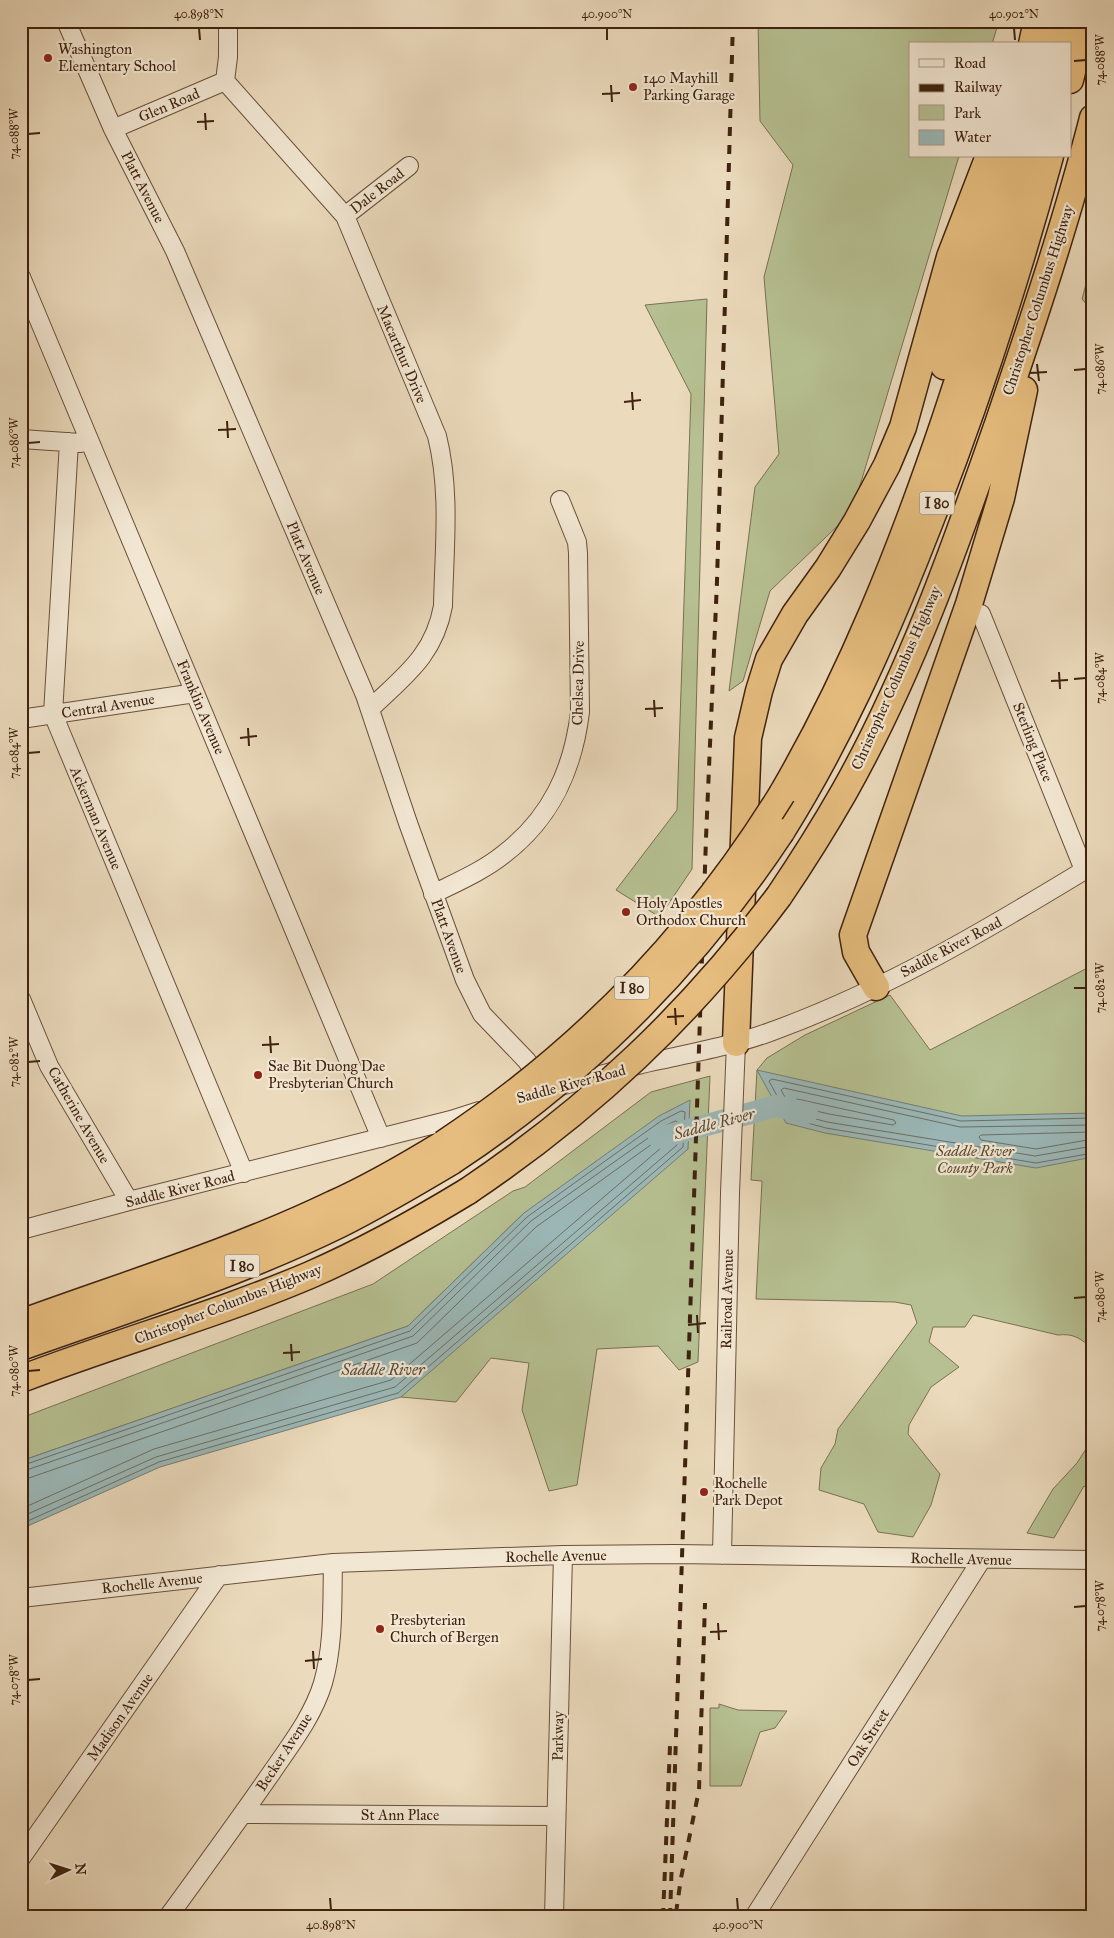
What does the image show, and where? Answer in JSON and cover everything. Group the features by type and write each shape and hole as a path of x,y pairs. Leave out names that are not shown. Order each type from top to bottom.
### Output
{"highway":[{"path":"1033,42 1038,21"},
{"path":"1053,42 1058,21"},
{"path":"1072,72 1084,21"},
{"name":"Christopher Columbus Highway","path":"21,1379 229,1307 312,1274 392,1235 468,1191 556,1128 611,1082 644,1051 707,986 779,896 819,834 845,790 881,719 912,651 974,494 1035,315 1093,118"},
{"path":"736,1043 748,738 759,691 769,659 795,614 828,568 857,521 887,465 902,427 950,257 988,158"},
{"path":"866,628 957,323 1003,158"},
{"name":"Christopher Columbus Highway","path":"21,1347 217,1276 299,1243 379,1204 447,1152 584,1036 633,988 668,950 714,895 782,794 821,725 866,628 916,502 959,377 998,250 1023,158"},
{"name":"Christopher Columbus Highway","path":"21,1323 210,1255 292,1223 447,1152 511,1120 608,1040 676,970 728,907 781,832 822,763 862,684 924,538 990,355 1017,272 1049,158"},
{"path":"876,987 856,952 853,935 968,604 1001,498 1052,259"}],"street":[{"name":"Platt Avenue","path":"66,21 113,129 175,251 370,709 408,824 465,980 480,1009 527,1061 544,1090"},
{"path":"225,81 228,57 228,21"},
{"name":"Glen Road","path":"113,129 225,81"},
{"name":"Macarthur Drive","path":"225,81 345,216 436,436 442,458 446,488 444,606 441,622 435,638 426,653 370,709"},
{"name":"Dale Road","path":"345,216 409,166"},
{"name":"Franklin Avenue","path":"21,276 381,1138"},
{"path":"21,439 91,443"},
{"name":"Ackerman Avenue","path":"69,442 53,714 244,1173"},
{"name":"Chelsea Drive","path":"434,894 504,855 522,838 554,798 571,761 577,737 580,712 578,553 577,542 560,500"},
{"name":"Sterling Place","path":"981,614 1089,867"},
{"name":"Central Avenue","path":"21,719 195,693"},
{"name":"Saddle River Road","path":"21,1230 452,1120 544,1090 658,1060 736,1043 815,1015 925,963 978,934 1089,867"},
{"name":"Catherine Avenue","path":"21,999 49,1066 129,1201"},
{"name":"Railroad Avenue","path":"722,1555 731,1158 736,1043"},
{"name":"Rochelle Avenue","path":"21,1598 332,1563 563,1555 1093,1560"},
{"name":"Parkway","path":"554,1917 563,1555"},
{"name":"Oak Street","path":"754,1917 982,1560"},
{"name":"Becker Avenue","path":"168,1917 243,1814 304,1725 322,1685 329,1659 332,1639 332,1563"},
{"name":"Madison Avenue","path":"21,1858 219,1576"},
{"name":"St Ann Place","path":"243,1814 556,1816"}],"green space":[{"path":"758,21 999,21 993,42 909,42 909,158 958,158 852,512 770,591 743,681 729,691 755,487 779,454 764,277 793,165 760,121"},
{"path":"1093,258 1093,312 1082,299"},
{"path":"707,299 692,869 658,916 616,890 677,810 691,394 645,305"},
{"name":"Saddle River County Park","path":"1093,965 1093,1349 1073,1336 1058,1335 973,1315 965,1327 933,1327 929,1342 959,1367 931,1387 909,1425 908,1434 940,1474 931,1505 913,1537 878,1532 864,1504 819,1490 821,1468 835,1444 838,1429 917,1323 911,1305 895,1302 756,1299 762,1181 751,1180 757,1070 767,1058 805,1035 890,995 930,1050"},
{"path":"710,1076 698,1362 679,1370 658,1346 597,1349 577,1485 549,1491 522,1410 529,1363 491,1358 456,1402 401,1397 664,1154 524,1213 408,1326 21,1461 21,1418 373,1284 513,1191 525,1187 651,1092"},
{"path":"1093,1438 1093,1492 1084,1486 1054,1538 1027,1533 1053,1489 1077,1463"},
{"path":"719,1704 738,1710 787,1711 775,1728 760,1732 741,1786 710,1786 710,1708 719,1708"}],"water":[{"name":"Saddle River","path":"757,1070 962,1116 1093,1113 1093,1157 1036,1168 825,1133 786,1123"},
{"name":"Saddle River","path":"690,1100 688,1149 401,1397 160,1467 21,1529 21,1461 408,1326 524,1213 659,1116"}],"waterway":[{"name":"Saddle River","path":"659,1138 776,1106 807,1113"}],"railway":[{"path":"670,1917 706,838 717,581 733,21"},
{"path":"676,1913 681,1878 699,1790 705,1603"},
{"path":"663,1917 670,1746"}],"place":[{"name":"Washington Elementary School","path":"48,58"},
{"name":"140 Mayhill Parking Garage","path":"633,87"},
{"name":"Holy Apostles Orthodox Church","path":"626,912"},
{"name":"Sae Bit Duong Dae Presbyterian Church","path":"258,1075"},
{"name":"Rochelle Park Depot","path":"704,1492"},
{"name":"Presbyterian Church of Bergen","path":"380,1629"}]}
